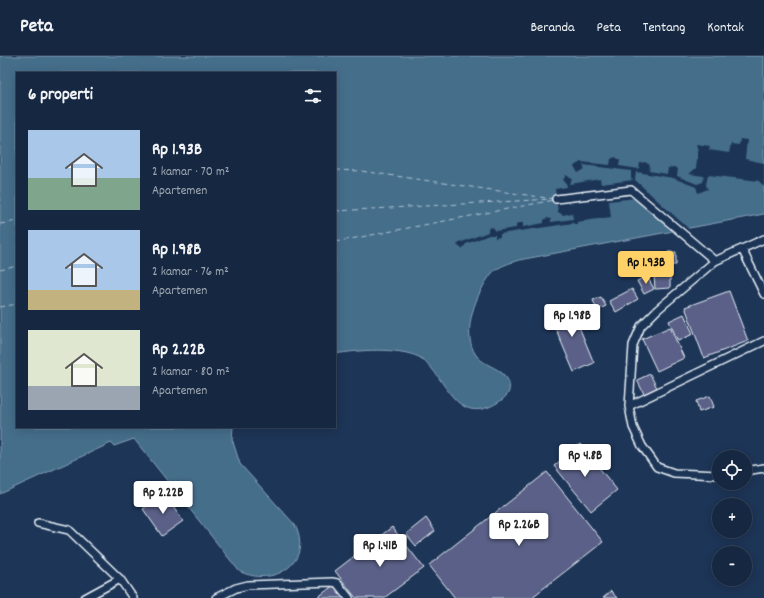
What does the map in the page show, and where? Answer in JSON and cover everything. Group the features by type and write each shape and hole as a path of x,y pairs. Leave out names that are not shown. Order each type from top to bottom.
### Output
{"lane":[{"path":"556,199 631,190 715,261"},
{"path":"712,475 674,473 657,467 642,446 633,427 629,406 633,345 641,326 657,310 715,261 764,239"},
{"path":"742,249 764,294"},
{"path":"629,406 764,341"},
{"path":"752,470 764,468"},
{"path":"38,523 69,530 120,579 133,598"},
{"path":"85,598 120,579"},
{"path":"216,598 236,588 248,585 332,582 337,583 349,598"}],"water":[{"path":"0,56 764,56 764,214 519,260 498,268 486,281 476,301 472,312 470,335 471,346 476,355 482,361 498,370 507,378 509,383 509,391 505,397 496,404 476,410 466,407 457,401 435,372 419,357 400,352 377,350 336,354 336,72 16,72 16,428 233,428 232,439 240,464 295,525 299,539 299,551 294,561 286,569 276,574 252,576 239,571 134,439 114,446 111,443 0,494"}],"pier":[{"path":"740,139 747,140 745,159 764,163 764,187 759,181 708,175 706,185 708,189 698,193 696,187 673,178 636,172 635,180 690,230 673,233 636,198 609,201 611,217 577,222 577,224 573,223 500,234 500,237 495,238 495,235 489,235 466,244 462,249 457,245 460,241 462,242 488,232 488,229 491,227 494,228 495,231 516,228 516,224 519,223 523,223 523,227 544,223 544,220 547,218 551,219 551,222 573,219 572,213 563,215 558,212 555,189 567,187 563,180 566,175 572,179 570,184 600,179 601,184 634,180 631,179 631,171 583,165 585,169 578,173 574,166 581,162 610,165 611,159 615,157 620,160 619,166 639,169 640,163 645,162 650,165 649,171 667,174 668,168 674,167 678,169 677,176 697,184 703,182 704,176 689,174 696,168 698,151 696,144 710,146 709,150 729,153 731,144 739,145"}],"building":[{"path":"668,252 676,252 676,265 668,265"},
{"path":"670,274 670,288 655,289 654,275"},
{"path":"647,276 654,289 644,294 637,281"},
{"path":"632,289 638,299 616,312 609,301"},
{"path":"729,291 748,341 704,358 685,307"},
{"path":"601,297 606,306 597,310 593,300"},
{"path":"570,305 594,363 574,372 549,313"},
{"path":"684,314 693,334 678,341 669,321"},
{"path":"670,327 684,358 657,371 642,339"},
{"path":"650,374 657,388 644,394 637,380"},
{"path":"710,396 714,407 699,412 696,401"},
{"path":"580,444 617,490 591,511 554,466"},
{"path":"547,472 603,542 531,598 455,598 429,565"},
{"path":"164,494 183,521 162,536 143,509"},
{"path":"426,518 435,531 416,546 406,534"},
{"path":"392,527 424,568 384,598 356,598 335,571"},
{"path":"335,584 347,598 317,598"},
{"path":"611,591 617,598 603,598"}],"ferry route":[{"path":"336,170 361,171 554,199"},
{"path":"336,211 552,199"},
{"path":"336,242 554,200"},
{"path":"0,224 16,221"},
{"path":"0,270 16,266"},
{"path":"0,307 16,304"}]}
